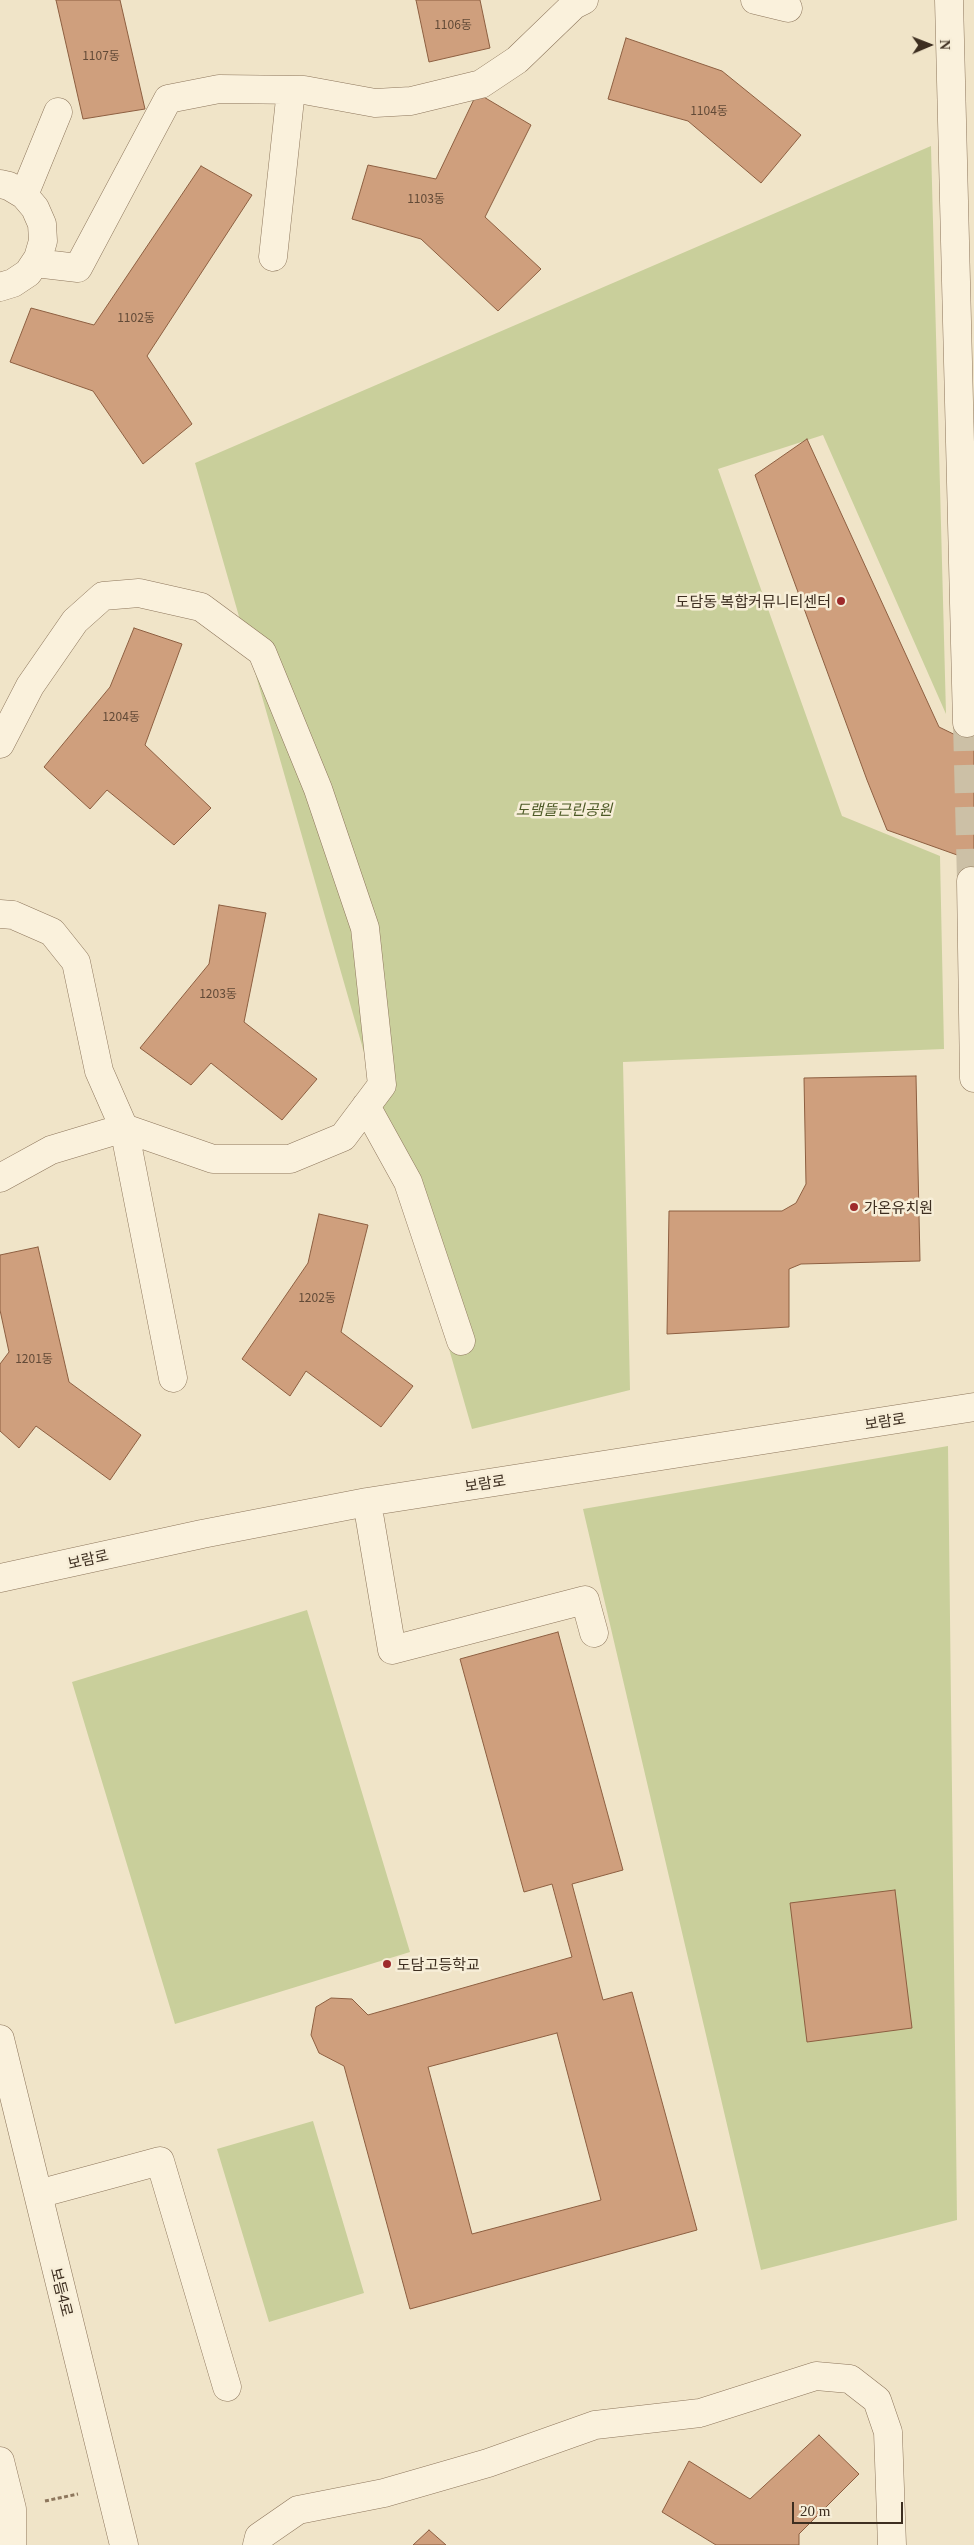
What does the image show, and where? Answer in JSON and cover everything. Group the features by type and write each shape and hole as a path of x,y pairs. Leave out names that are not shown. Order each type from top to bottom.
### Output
{"street":[{"path":"35,262 78,268 168,99 219,89 291,90 375,103 411,101 481,84 517,60 574,5 584,0"},
{"path":"755,0 788,8"},
{"path":"949,0 967,723"},
{"path":"273,257 291,90"},
{"path":"0,287 13,283 28,273 35,262 43,242 42,224 36,208 12,190 58,112"},
{"path":"0,744 30,686 75,620 103,596 139,593 201,607 262,652 318,789 365,928 382,1085 343,1138 290,1159 213,1159 124,1128 51,1150 0,1178"},
{"path":"970,881 974,1078"},
{"path":"0,914 13,915 52,932 76,962 99,1072 124,1128 173,1378"},
{"path":"366,1106 408,1182 461,1341"},
{"name":"보람로","path":"0,1578 202,1534 367,1502 974,1407"},
{"path":"367,1502 392,1650 585,1600 594,1633"},
{"name":"보듬4로","path":"0,2039 124,2545"},
{"path":"38,2194 160,2161 227,2387"},
{"path":"258,2545 259,2538 298,2510 384,2493 488,2463 595,2425 700,2413 816,2376 850,2379 877,2400 888,2432 892,2545"},
{"path":"0,2461 12,2509 12,2545"}],"path":[{"path":"12,2509 110,2486"}],"green space":[{"name":"도램뜰근린공원","path":"931,146 946,714 823,435 718,469 842,816 940,856 944,1049 623,1062 630,1390 472,1429 195,463"},
{"path":"948,1446 957,2220 761,2270 583,1509"},
{"path":"307,1610 410,1952 175,2024 72,1682"},
{"path":"313,2121 364,2293 269,2322 217,2149"}],"building":[{"path":"56,0 120,0 145,109 83,119"},
{"path":"416,0 480,0 490,48 429,62"},
{"path":"626,38 722,71 801,135 761,183 688,121 608,99"},
{"path":"477,93 531,125 485,217 541,269 498,311 421,239 352,219 368,165 436,179"},
{"path":"201,166 252,195 147,356 192,424 143,464 93,391 10,362 31,308 94,325"},
{"name":"도담동 복합커뮤니티센터","path":"807,439 939,727 974,744 974,861 887,830 867,780 755,475"},
{"path":"134,628 182,644 145,745 211,808 174,845 107,790 90,809 44,767 110,687"},
{"path":"219,905 266,913 244,1022 317,1079 282,1120 211,1063 191,1085 140,1048 209,964"},
{"name":"가온유치원","path":"916,1076 920,1261 801,1264 789,1269 789,1327 667,1334 669,1211 782,1211 796,1203 806,1184 804,1078"},
{"path":"319,1214 368,1225 341,1332 413,1386 381,1427 306,1371 290,1396 242,1359 308,1263"},
{"path":"38,1247 69,1382 141,1435 110,1480 36,1426 19,1448 0,1431 0,1364 9,1352 0,1310 0,1255"},
{"path":"558,1632 623,1870 572,1884 603,2000 632,1992 697,2230 410,2309 344,2066 319,2053 311,2035 316,2007 331,1998 352,1999 368,2015 572,1957 552,1884 524,1892 460,1659","holes":["557,2033 601,2200 472,2234 428,2067"]},
{"path":"895,1890 912,2028 807,2042 790,1903"},
{"path":"819,2435 859,2474 799,2534 799,2545 716,2545 662,2512 689,2461 750,2499"},
{"path":"429,2530 446,2545 413,2545"}],"tunnel":[{"path":"967,723 971,881"}],"place":[{"name":"도담동 복합커뮤니티센터","path":"841,601"},
{"name":"가온유치원","path":"854,1207"},
{"name":"도담고등학교","path":"387,1964"}]}
